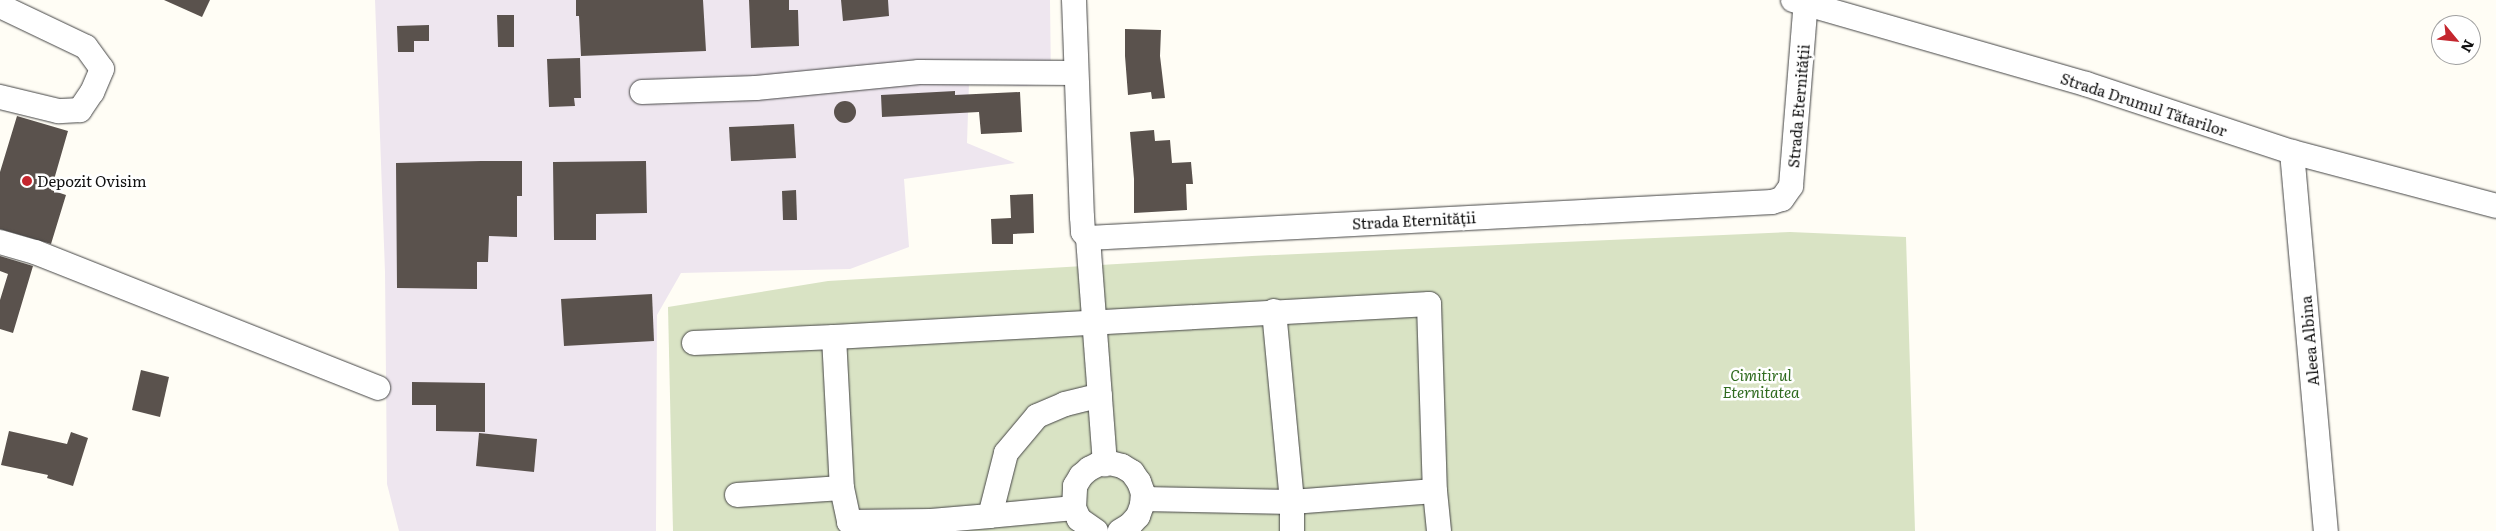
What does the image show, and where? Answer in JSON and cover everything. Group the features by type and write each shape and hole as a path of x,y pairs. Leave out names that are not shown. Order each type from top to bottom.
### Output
{"street":[{"path":"1074,0 1083,232 1088,238 1105,464"},
{"name":"Strada Drumul Tătarilor","path":"1802,1 2086,84 2292,152 2496,206"},
{"name":"Strada Eternității","path":"1088,238 1772,202 1782,198 1791,186 1802,1"},
{"path":"0,6 86,48 102,69 92,92 80,110 58,111 0,97"},
{"path":"642,92 756,88 919,72 1076,73"},
{"name":"Aleea Albina","path":"2292,152 2326,531"},
{"path":"0,242 35,252 378,388"},
{"path":"694,343 834,338 1095,324 1274,311 1429,304 1435,491 1439,531"},
{"path":"1274,311 1292,502 1292,531"},
{"path":"834,338 842,488 849,522 931,526 990,516 1074,508"},
{"path":"990,516 1006,453 1036,416 1065,404 1100,395"},
{"path":"1096,531 1080,519 1074,508 1075,486 1081,476 1089,469 1105,464 1122,466 1132,472 1140,482 1143,499 1138,516 1130,525 1120,531"},
{"path":"737,495 842,488"},
{"path":"1143,499 1292,502 1435,491"}],"shaded area":[{"path":"375,0 1050,0 1051,84 1022,86 969,83 967,143 1015,163 904,179 909,247 850,269 681,273 657,315 656,531 399,531 387,484 385,272"}],"green space":[{"name":"Cimitirul Eternitatea","path":"1790,232 1906,237 1915,531 673,531 668,307 828,281 1252,256"}],"building":[{"path":"164,0 210,0 202,17"},
{"path":"576,0 703,0 706,51 581,56 579,16 576,16"},
{"path":"749,0 789,0 789,10 798,10 799,46 751,48"},
{"path":"841,0 888,0 889,16 843,21"},
{"path":"497,15 514,15 514,47 498,47"},
{"path":"429,25 429,41 414,41 414,52 398,52 397,26"},
{"path":"1125,29 1161,30 1160,56 1165,98 1152,99 1151,92 1128,95"},
{"path":"580,58 581,98 574,98 575,106 549,107 547,59"},
{"path":"955,91 955,95 1020,92 1022,132 981,134 979,112 882,117 881,95"},
{"path":"845,101 853,104 856,112 853,120 845,123 837,120 834,112 837,104"},
{"name":"Depozit Ovisim","path":"17,116 68,131 51,190 66,195 51,244 0,229 0,172"},
{"path":"794,124 796,158 731,161 729,127"},
{"path":"1154,130 1155,141 1170,140 1172,163 1191,162 1193,184 1186,184 1187,210 1134,213 1134,179 1130,132"},
{"path":"522,161 522,196 517,196 517,237 489,236 488,262 477,262 477,289 397,288 396,163"},
{"path":"646,161 647,213 596,214 596,240 554,240 553,162"},
{"path":"796,190 797,220 783,220 782,191"},
{"path":"1033,194 1034,233 1013,234 1013,244 992,244 991,219 1011,218 1010,195"},
{"path":"0,256 33,266 13,333 0,329 0,300 8,274 0,271"},
{"path":"652,294 654,341 564,346 561,299"},
{"path":"141,370 169,377 160,417 132,410"},
{"path":"412,382 485,383 485,432 436,431 436,405 412,405"},
{"path":"9,431 67,444 71,432 88,438 73,486 47,478 48,475 1,465"},
{"path":"479,433 537,439 534,472 476,466"}],"place":[{"name":"Depozit Ovisim","path":"27,181"}]}
